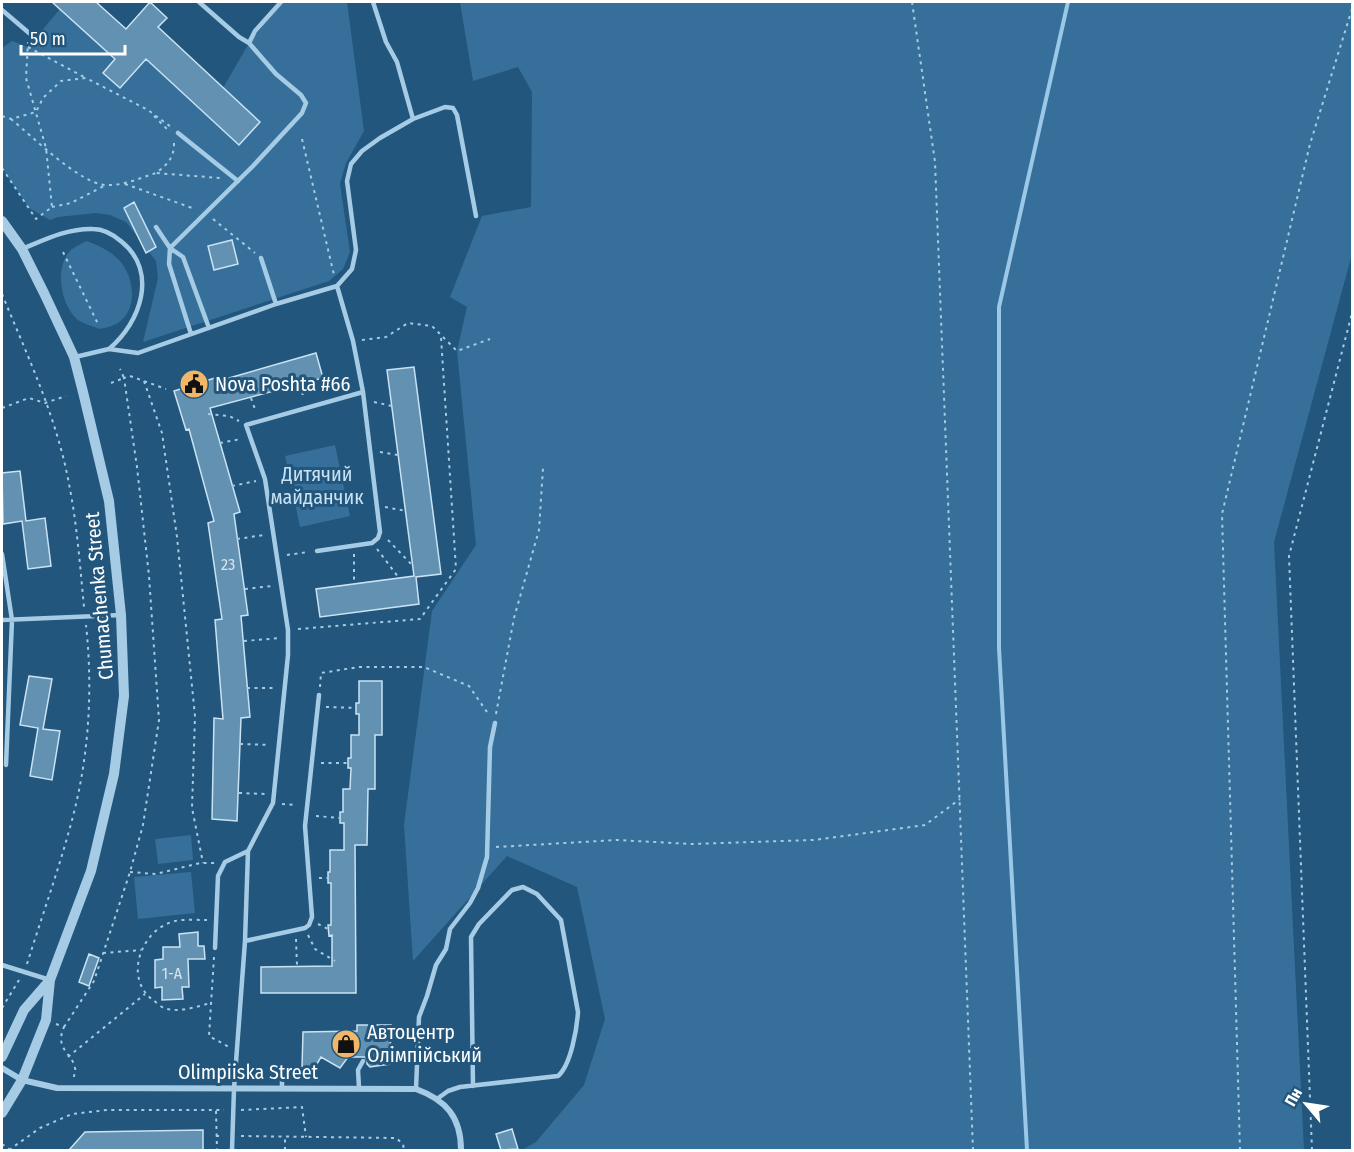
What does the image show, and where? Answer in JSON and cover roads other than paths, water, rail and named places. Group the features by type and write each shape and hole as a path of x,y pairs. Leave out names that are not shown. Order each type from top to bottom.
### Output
{"street":[{"name":"Chumachenka Street","path":"2,221 22,249 74,357 109,501 121,615 124,696 114,774 91,871 50,980 46,1020 22,1080 2,1113"},
{"name":"Chumachenka Street","path":"2,1057 24,1010 50,980"},
{"name":"Olimpiiska Street","path":"2,1068 22,1080 57,1088 416,1089 430,1094 454,1116 461,1135 461,1150"}],"lane":[{"path":"191,334 169,264 170,248 238,182 302,113 306,103 301,95 276,74 249,43 238,37 199,2"},
{"path":"249,43 255,31 281,2"},
{"path":"373,2 386,42 397,62 413,119"},
{"path":"2,10 29,33"},
{"path":"74,357 110,349 138,352 276,304 337,286 352,269 356,249 347,181 351,164 362,151 380,138 413,119 445,107 453,108 457,115 477,216"},
{"path":"176,134 238,182"},
{"path":"156,227 170,248 183,257 209,328"},
{"path":"22,249 52,236 94,228 113,234 133,251 142,278 141,300 135,319 122,339 110,349"},
{"path":"261,258 276,304"},
{"path":"317,551 372,543 378,538 380,532 363,392 353,341 337,286"},
{"path":"232,1150 245,941 248,851 273,803 288,637 265,479 246,425 363,392"},
{"path":"2,554 12,620 6,765"},
{"path":"2,620 121,615"},
{"path":"245,941 305,928 312,917 305,826 319,696"},
{"path":"416,1089 418,1017 436,965 446,949 450,929 470,903 484,872 488,847 490,747 495,723"},
{"path":"214,948 218,876 225,862 248,851"},
{"path":"437,1099 448,1091 473,1086 558,1076 567,1065 578,1011 561,920 537,894 523,887 512,890 478,924 471,938 473,1086"},
{"path":"2,966 50,980"},
{"path":"359,1088 358,1070 363,1061"},
{"path":"282,1076 282,1089"}],"waterway":[{"path":"1027,1150 999,648 999,307 1068,2"}],"place":[{"name":"Nova Poshta #66","path":"194,384"},
{"name":"Автоцентр Олімпійський","path":"346,1044"}],"park label":[{"name":"Дитячий майданчик","path":"317,486"}]}
